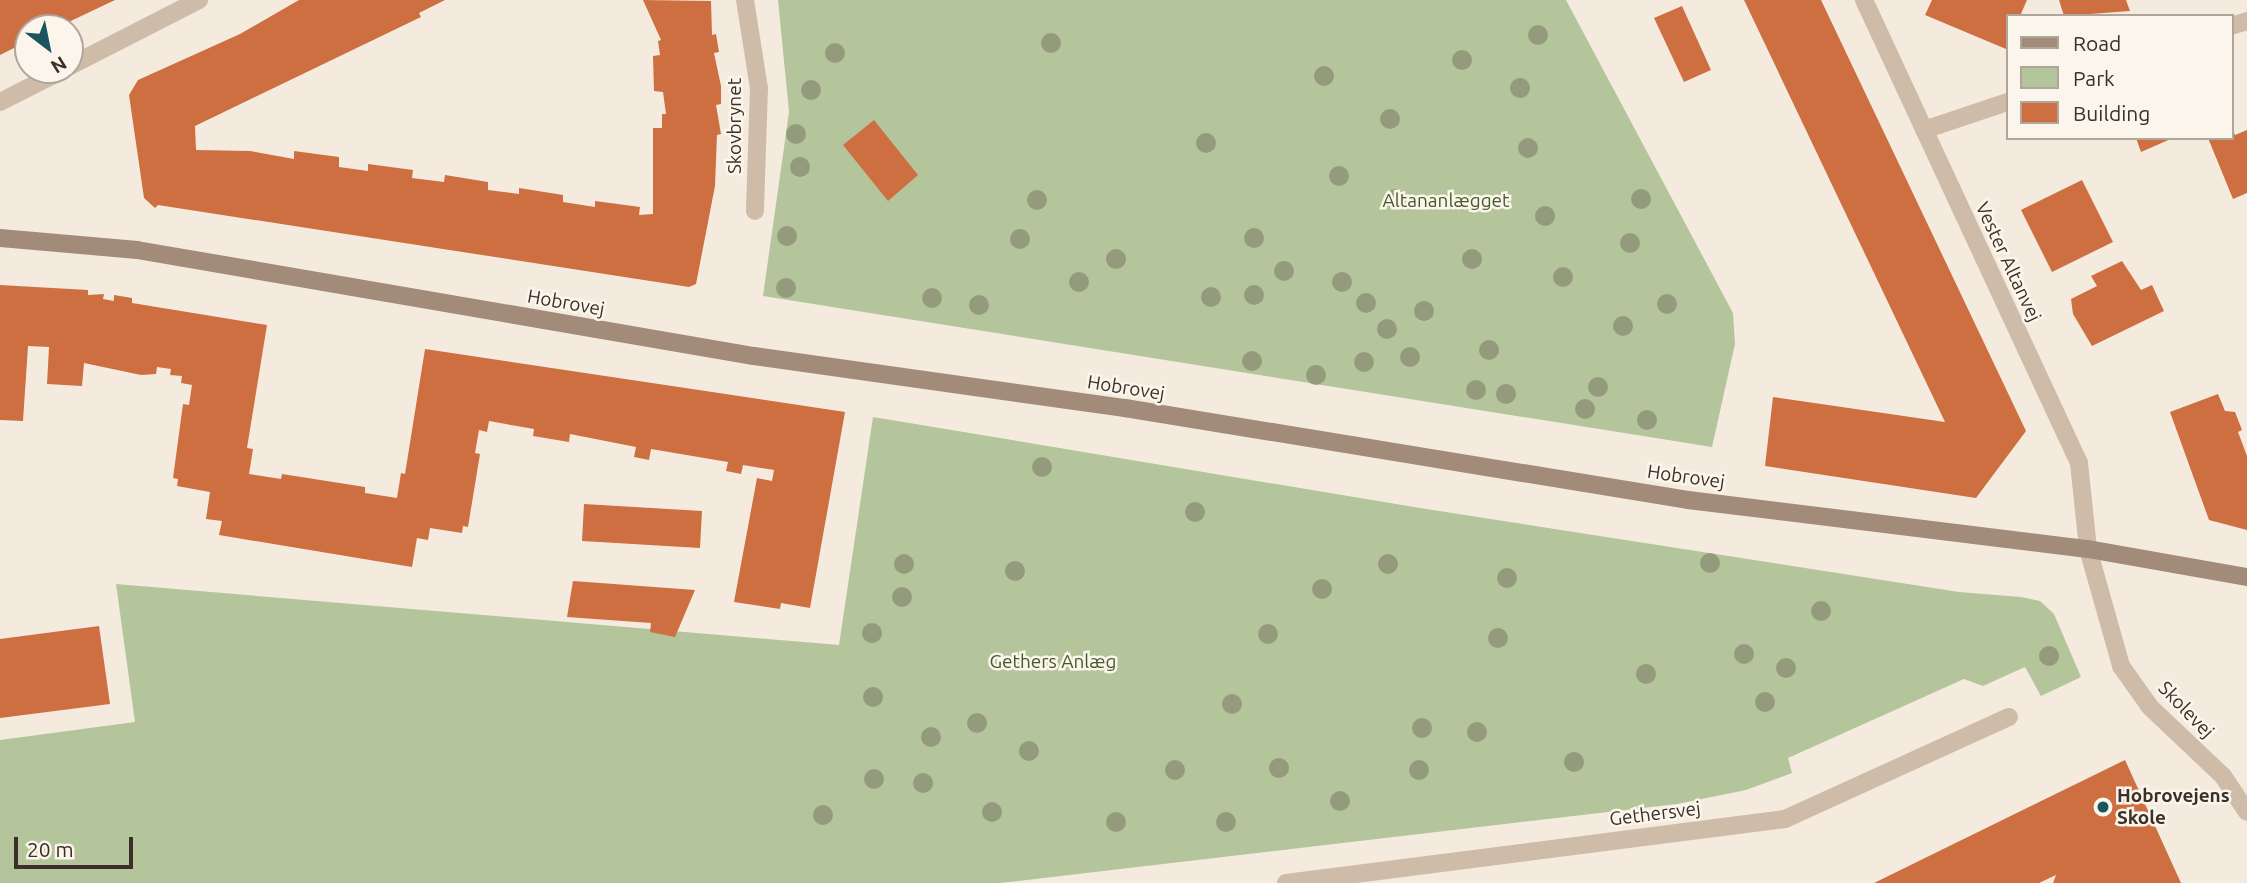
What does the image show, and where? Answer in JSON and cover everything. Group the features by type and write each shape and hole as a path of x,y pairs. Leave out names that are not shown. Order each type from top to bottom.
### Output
{"street":[{"path":"84,59 199,0"},
{"name":"Skovbrynet","path":"745,0 759,88 755,211"},
{"name":"Vester Altanvej","path":"1864,0 2079,463 2088,549"},
{"path":"0,102 35,84"},
{"path":"1924,130 2006,102"},
{"name":"Hobrovej","path":"0,238 137,250 754,356 1125,408 1688,500 2088,549 2247,576"},
{"name":"Skolevej","path":"2088,549 2121,666 2150,707 2223,776 2247,812"},
{"name":"Gethersvej","path":"1286,883 1784,819 2008,717"}],"green space":[{"name":"Altananlægget","path":"778,0 1566,0 1733,313 1735,344 1712,447 763,296 789,112"},
{"name":"Gethers Anlæg","path":"873,417 1420,508 1959,592 2040,601 2054,614 2081,677 2041,696 2025,667 1983,686 1964,679 1788,758 1792,773 1746,790 1677,804 1000,883 0,883 0,740 135,722 116,584 839,645"}],"building":[{"path":"0,0 115,0 84,15 14,14 14,48 0,55"},
{"path":"299,0 445,0 419,13 421,17 195,126 196,150 250,151 294,159 294,151 339,157 339,167 368,171 368,164 413,170 412,178 444,182 445,175 488,182 488,190 519,194 519,188 563,195 563,202 595,207 595,201 640,207 639,215 653,214 653,128 662,128 662,114 666,114 663,92 654,91 653,56 660,55 658,41 661,40 643,0 711,1 712,35 716,34 719,52 714,53 721,86 721,104 716,105 721,134 717,135 715,186 696,284 689,287 158,205 155,208 144,198 129,95 138,80 240,34"},
{"path":"1744,0 1821,0 2026,431 1976,498 1765,466 1773,397 1945,422"},
{"path":"1932,0 2027,0 2021,14 2006,14 2006,49 1925,15"},
{"path":"2059,0 2126,0 2130,11 2090,14 2063,14"},
{"path":"1682,6 1711,70 1684,82 1654,18"},
{"path":"874,120 918,175 888,201 843,145"},
{"path":"2233,130 2235,135 2247,130 2247,193 2233,199 2209,140 2233,140"},
{"path":"2137,140 2168,140 2141,152"},
{"path":"2082,180 2113,242 2052,272 2021,210"},
{"path":"2122,261 2141,290 2152,285 2164,311 2092,346 2073,314 2071,299 2097,286 2091,276"},
{"path":"0,285 88,290 88,295 104,294 103,299 114,301 114,295 132,298 132,303 267,325 247,448 253,449 249,474 281,479 282,474 365,487 365,493 397,498 401,473 405,474 425,349 845,412 810,608 781,603 780,609 734,602 757,478 772,481 774,470 743,465 741,474 726,471 728,462 651,449 649,460 634,457 636,447 570,434 569,442 533,436 534,429 489,421 487,432 479,430 475,453 480,454 468,527 463,526 462,533 430,528 428,540 417,538 412,567 219,535 222,521 206,519 210,492 177,486 178,479 173,478 183,404 189,405 192,385 181,383 182,376 170,375 171,369 157,367 156,374 141,375 84,363 82,386 47,384 49,347 28,346 23,421 0,420"},
{"path":"2218,394 2225,411 2235,412 2242,430 2238,432 2247,456 2247,530 2209,520 2170,412"},
{"path":"584,504 702,511 700,548 582,541"},
{"path":"573,581 695,590 675,637 650,632 651,623 567,617"},
{"path":"99,626 110,704 0,718 0,639"},
{"name":"Hobrovejens Skole","path":"2125,760 2181,883 2053,883 2056,875 2039,883 1874,883"}],"place":[{"name":"Hobrovejens Skole","path":"2103,807"}]}
